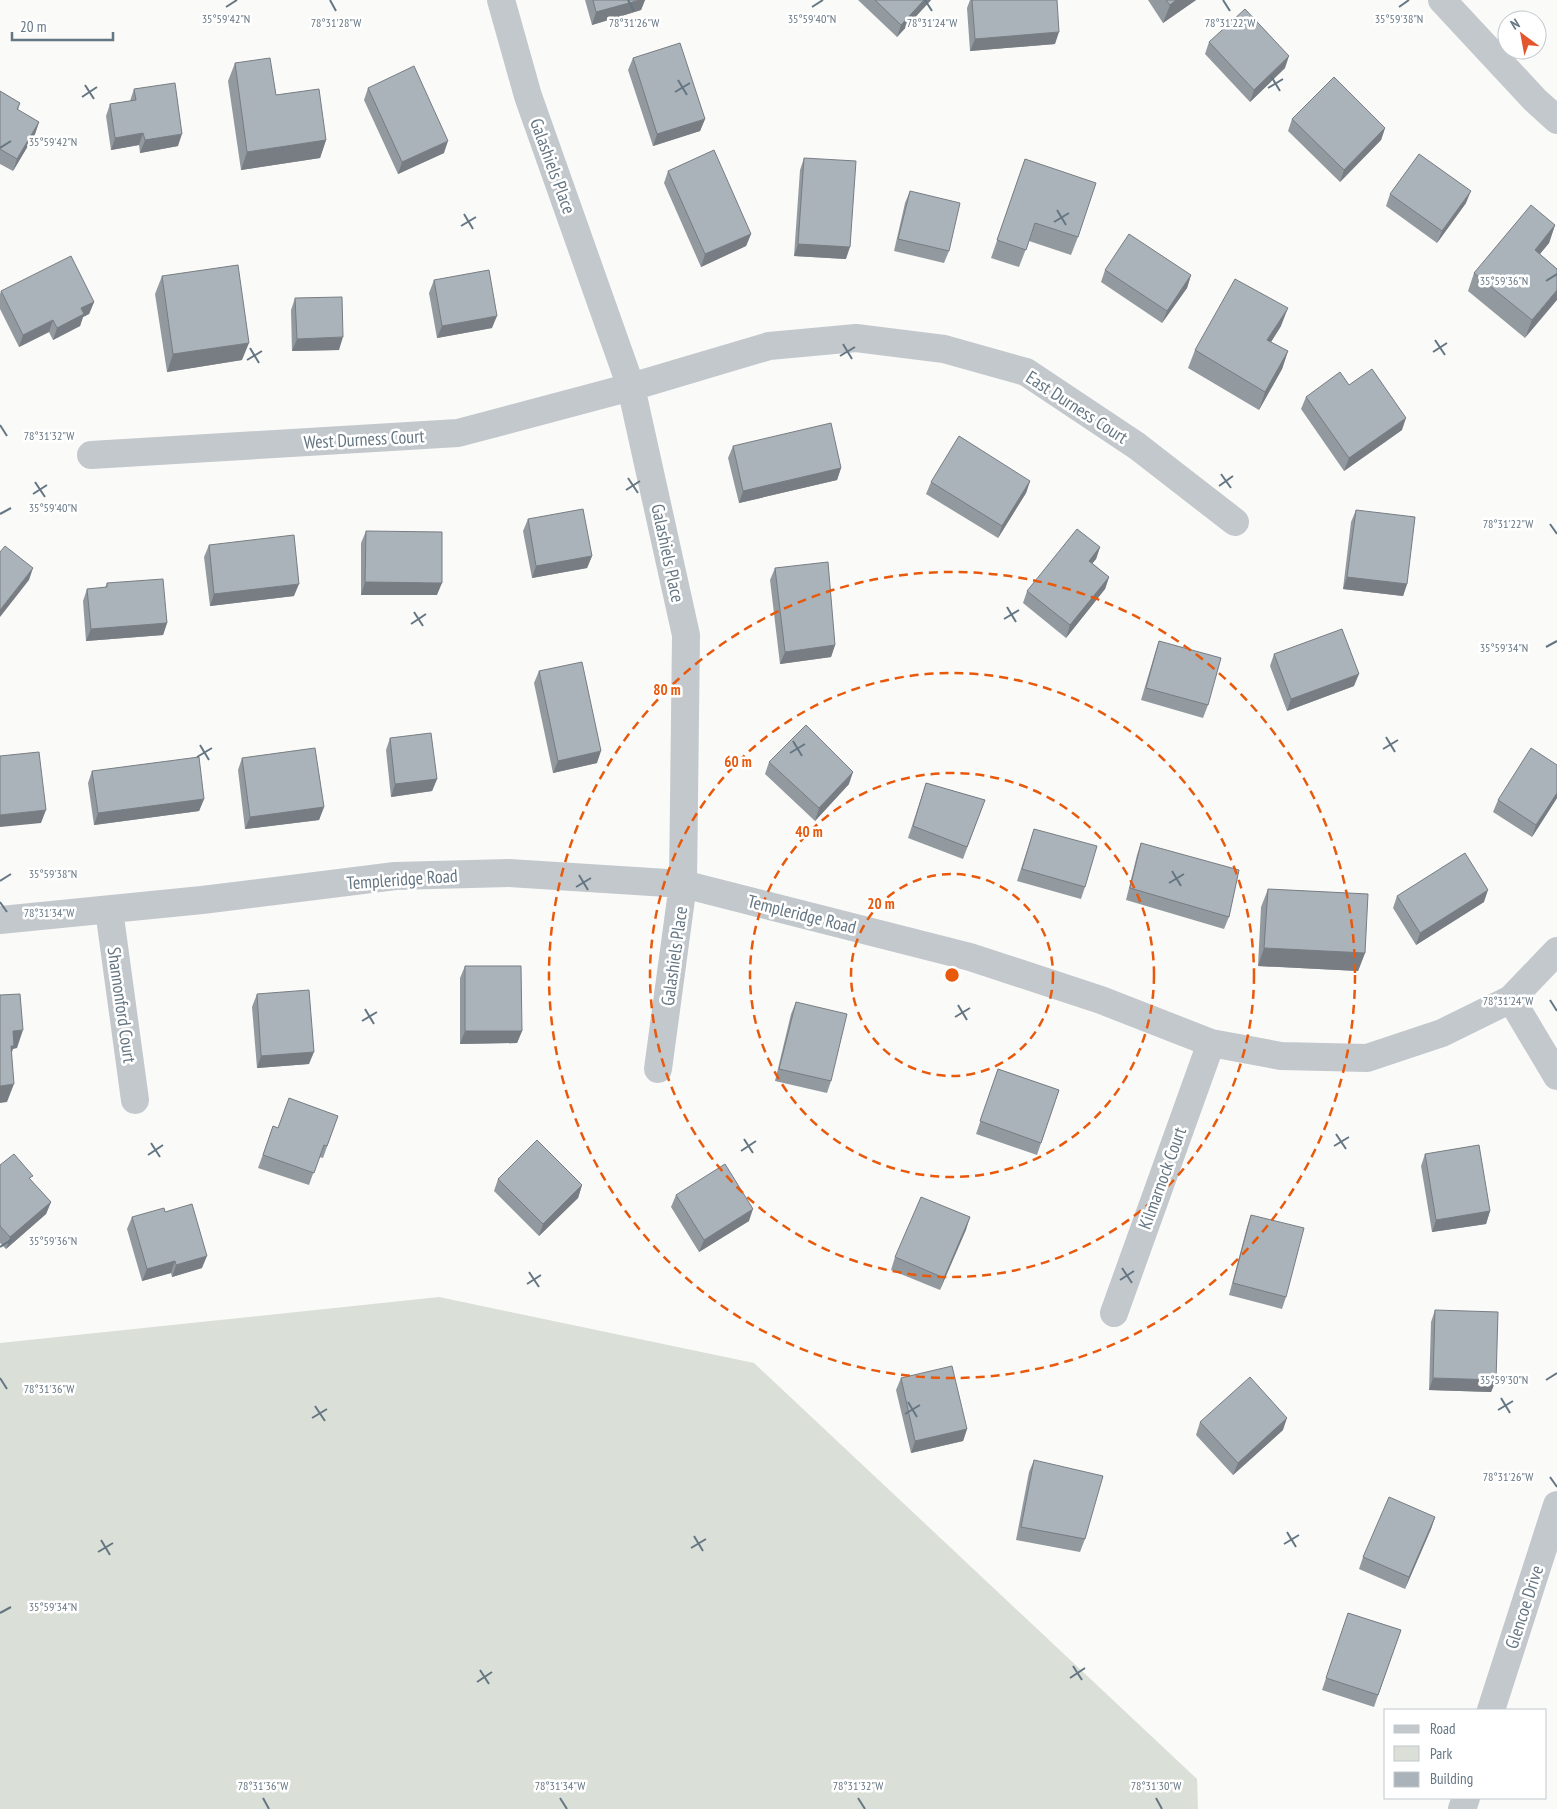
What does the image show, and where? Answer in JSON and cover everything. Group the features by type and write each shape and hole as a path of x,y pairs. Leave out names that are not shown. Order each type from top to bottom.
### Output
{"street":[{"name":"Galashiels Place","path":"501,0 528,96 632,387 686,635 683,884 658,1069"},
{"path":"1442,0 1535,100 1557,120"},
{"name":"East Durness Court","path":"632,387 769,346 856,338 944,349 1026,372 1137,446 1235,522"},
{"name":"West Durness Court","path":"91,455 458,433 632,387"},
{"name":"Templeridge Road","path":"0,920 109,910 395,876 510,873 683,884 970,957 1102,1000 1211,1043 1282,1056 1367,1058 1442,1033 1512,999 1557,951"},
{"name":"Shannonford Court","path":"109,910 135,1100"},
{"path":"1512,999 1557,1076"},
{"name":"Kilmarnock Court","path":"1114,1313 1211,1043"},
{"name":"Glencoe Drive","path":"1491,1709 1557,1505"}],"green space":[{"path":"439,1297 754,1363 1197,1779 1198,1809 0,1809 0,1343"}],"building":[{"path":"593,0 640,0 596,12"},
{"path":"875,0 924,0 901,25"},
{"path":"972,0 1057,0 1059,32 975,39"},
{"path":"1166,0 1176,0 1170,5"},
{"path":"1245,9 1289,56 1254,90 1209,42"},
{"path":"680,43 705,119 657,134 633,58"},
{"path":"270,58 276,95 319,89 326,140 247,152 235,63"},
{"path":"414,66 448,141 402,162 368,88"},
{"path":"1334,77 1385,128 1344,170 1292,119"},
{"path":"175,83 182,134 145,140 143,133 115,138 110,104 136,100 134,89"},
{"path":"0,91 20,103 17,109 39,122 17,159 0,149"},
{"path":"714,150 751,234 705,254 668,171"},
{"path":"1419,154 1471,191 1442,231 1390,194"},
{"path":"804,158 856,161 850,247 798,244"},
{"path":"1025,159 1096,183 1078,237 1035,223 1026,250 997,240"},
{"path":"910,191 960,203 949,251 898,239"},
{"path":"1531,205 1555,225 1535,250 1557,269 1557,290 1532,320 1474,273"},
{"path":"1129,234 1191,275 1167,311 1105,270"},
{"path":"71,256 94,302 81,308 84,314 57,328 53,320 23,335 1,291"},
{"path":"238,265 249,343 173,354 162,276"},
{"path":"489,270 497,316 442,326 434,280"},
{"path":"1235,279 1288,308 1267,340 1288,351 1265,392 1195,350"},
{"path":"342,297 343,337 297,339 295,298"},
{"path":"1372,369 1406,418 1349,458 1306,397 1340,372 1349,385"},
{"path":"831,423 841,468 743,491 733,446"},
{"path":"959,436 1030,481 1002,526 931,482"},
{"path":"583,509 592,556 536,566 528,519"},
{"path":"1356,510 1415,517 1407,584 1347,577"},
{"path":"1077,529 1100,547 1089,561 1109,577 1070,625 1027,591"},
{"path":"366,531 442,532 442,583 365,582"},
{"path":"294,535 299,584 214,594 209,545"},
{"path":"5,546 33,568 0,610 0,552"},
{"path":"828,562 835,645 785,652 775,568"},
{"path":"163,579 167,623 91,629 87,589 107,587 107,583"},
{"path":"1342,629 1359,674 1291,699 1274,654"},
{"path":"1159,641 1221,658 1208,705 1146,688"},
{"path":"582,662 601,751 558,761 539,671"},
{"path":"806,725 853,772 819,808 769,762"},
{"path":"431,733 437,779 395,784 390,738"},
{"path":"315,748 324,807 250,817 242,758"},
{"path":"1531,748 1557,765 1557,793 1536,825 1498,800"},
{"path":"39,752 46,810 0,815 0,756"},
{"path":"199,757 204,799 98,813 92,771"},
{"path":"926,783 985,800 967,847 913,826"},
{"path":"1034,829 1097,846 1085,887 1022,869"},
{"path":"1141,843 1239,870 1229,917 1130,888"},
{"path":"1465,853 1488,890 1420,933 1397,896"},
{"path":"1268,889 1368,894 1365,953 1264,948"},
{"path":"465,966 521,966 522,1031 465,1031"},
{"path":"309,990 314,1052 261,1056 257,994"},
{"path":"20,994 23,1030 13,1031 14,1046 11,1046 14,1084 0,1086 0,995"},
{"path":"796,1002 847,1014 831,1081 779,1069"},
{"path":"998,1069 1059,1090 1041,1143 980,1121"},
{"path":"289,1098 338,1116 327,1146 324,1145 314,1173 263,1155 273,1126 278,1128"},
{"path":"537,1140 582,1185 543,1224 498,1179"},
{"path":"1479,1145 1490,1211 1436,1220 1425,1154"},
{"path":"14,1154 33,1176 29,1178 51,1202 10,1237 0,1226 0,1165"},
{"path":"725,1164 753,1209 704,1240 676,1195"},
{"path":"921,1197 970,1217 944,1278 895,1257"},
{"path":"192,1204 207,1256 176,1265 175,1261 147,1269 132,1217 164,1208 165,1212"},
{"path":"1251,1215 1304,1228 1286,1297 1233,1283"},
{"path":"1435,1310 1498,1312 1496,1380 1433,1378"},
{"path":"952,1366 967,1429 915,1441 901,1378"},
{"path":"1250,1377 1287,1418 1238,1463 1200,1422"},
{"path":"1034,1460 1103,1476 1085,1539 1021,1527"},
{"path":"1389,1497 1435,1517 1409,1577 1363,1557"},
{"path":"1348,1613 1401,1630 1378,1695 1326,1678"}]}
